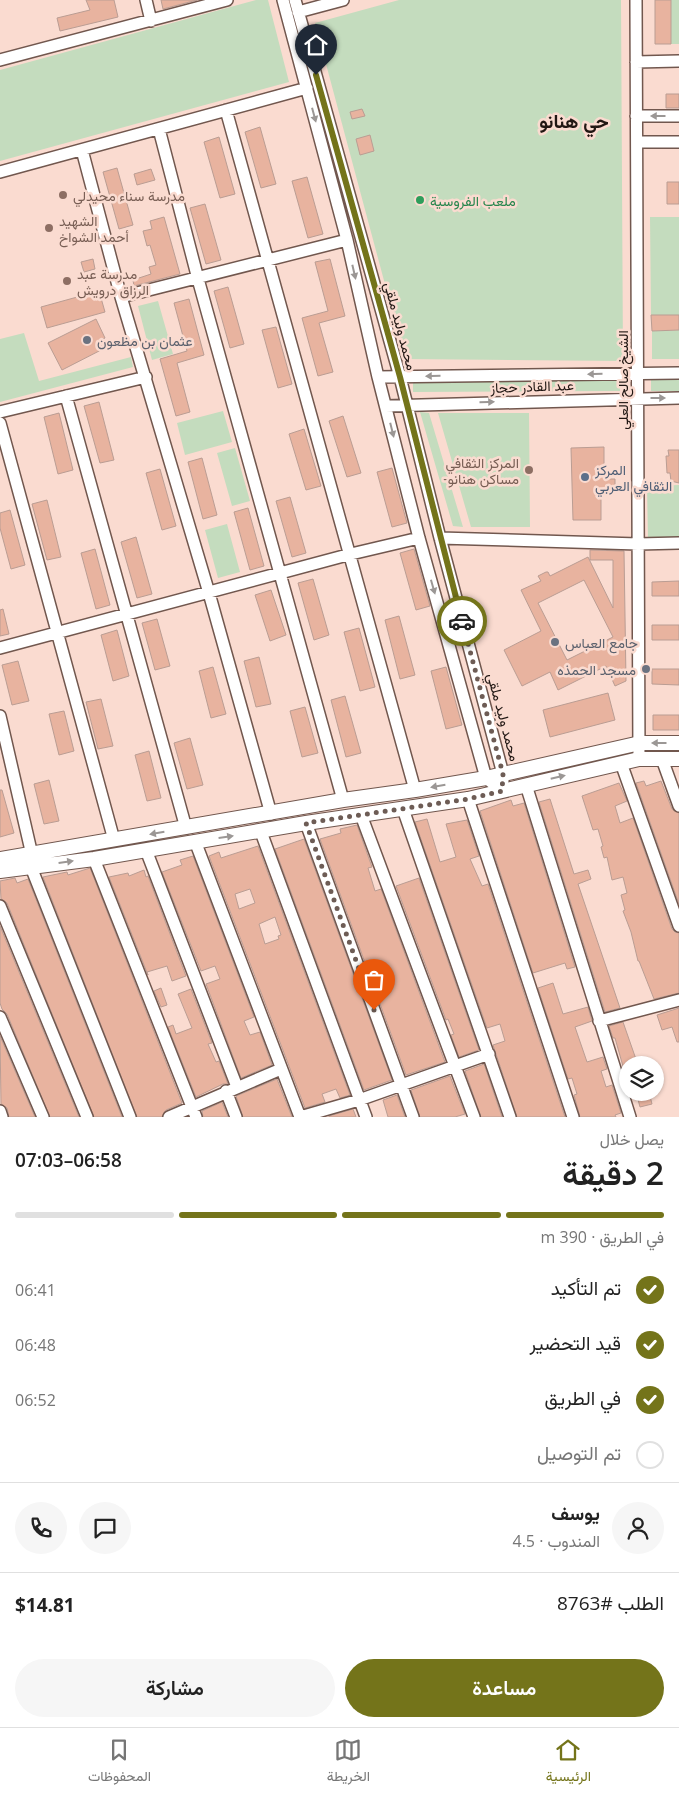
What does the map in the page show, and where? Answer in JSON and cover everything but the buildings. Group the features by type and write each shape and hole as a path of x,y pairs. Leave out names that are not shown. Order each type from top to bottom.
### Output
{"main road":[{"path":"0,871 114,840 343,800 486,778 640,743 679,743"},
{"path":"0,859 32,861 94,859 306,823 468,799 639,759 679,759"}],"street":[{"path":"146,0 151,21"},
{"path":"0,60 226,0"},
{"path":"283,0 347,240 378,377 419,538 486,778 502,791"},
{"name":"محمد وليد ملقي","path":"295,0 400,377 440,538 503,774 502,791"},
{"path":"298,12 343,0"},
{"name":"الشيخ صالح العلي","path":"636,0 639,759"},
{"path":"636,62 679,61"},
{"path":"0,172 307,88"},
{"path":"226,110 351,554 415,790"},
{"path":"636,116 679,116"},
{"path":"159,129 198,279 343,800"},
{"path":"637,142 679,142"},
{"path":"82,150 121,297 209,593 271,814"},
{"path":"121,297 347,240"},
{"name":"عبد القادر حجاز","path":"378,377 679,373"},
{"path":"0,412 146,378"},
{"path":"66,396 186,828"},
{"name":"عبد القادر حجاز","path":"386,406 679,398"},
{"path":"0,423 114,840"},
{"path":"0,648 126,613 419,538"},
{"path":"440,538 638,544 679,543"},
{"path":"0,716 32,861 130,1117"},
{"path":"662,759 679,806"},
{"path":"621,763 679,926"},
{"path":"526,785 630,1117"},
{"path":"468,799 572,1117"},
{"path":"403,809 510,1117"},
{"path":"361,815 474,1117"},
{"path":"306,823 413,1117"},
{"path":"260,832 366,1117"},
{"path":"194,841 300,1117 401,1086 489,1054"},
{"path":"146,850 231,1089 236,1117"},
{"path":"94,859 194,1112"},
{"path":"0,906 87,1117"},
{"path":"599,1021 679,1000"},
{"path":"0,1017 43,1117"},
{"path":"169,1117 194,1112 231,1089 281,1069"},
{"path":"0,1111 2,1117"}],"green space":[{"path":"256,0 268,0 289,82 0,161 0,70"},
{"path":"399,0 621,0 623,361 405,359 315,23"},
{"path":"671,0 679,0 679,44 671,44"},
{"path":"650,217 679,217 679,315 651,315"},
{"path":"158,301 173,354 152,360 138,306"},
{"path":"679,330 679,359 652,359 652,331"},
{"path":"24,333 39,381 131,357 133,367 0,402 0,339"},
{"path":"620,379 620,391 413,392 413,381"},
{"path":"651,379 679,379 679,391 651,391"},
{"path":"223,411 232,442 185,455 177,423"},
{"path":"420,412 429,413 463,527 453,526"},
{"path":"438,413 529,413 530,527 471,527"},
{"path":"235,448 250,501 232,506 217,453"},
{"path":"679,485 679,541 648,541 647,486"},
{"path":"227,524 240,572 218,578 205,530"}],"way so far":[{"path":"374,1010 306,823 468,799 502,791 503,774 462,621"}],"place":[{"name":"مدرسة سناء محيدلي","path":"63,195"},
{"name":"ملعب الفروسية","path":"420,200"},
{"name":"الشهيد أحمد الشواخ","path":"49,228"},
{"name":"مدرسة عبد الرزاق درويش","path":"67,281"},
{"name":"عثمان بن مظعون","path":"87,340"},
{"name":"المركز الثقافي -مساكن هنانو","path":"529,470"},
{"name":"المركز الثقافي العربي","path":"585,477"},
{"name":"جامع العباس","path":"555,642"},
{"name":"مسجد الحمذه","path":"646,669"}],"district":[{"name":"حي هنانو","path":"574,121"}],"route":[{"path":"316,75 400,377 462,621"}]}
